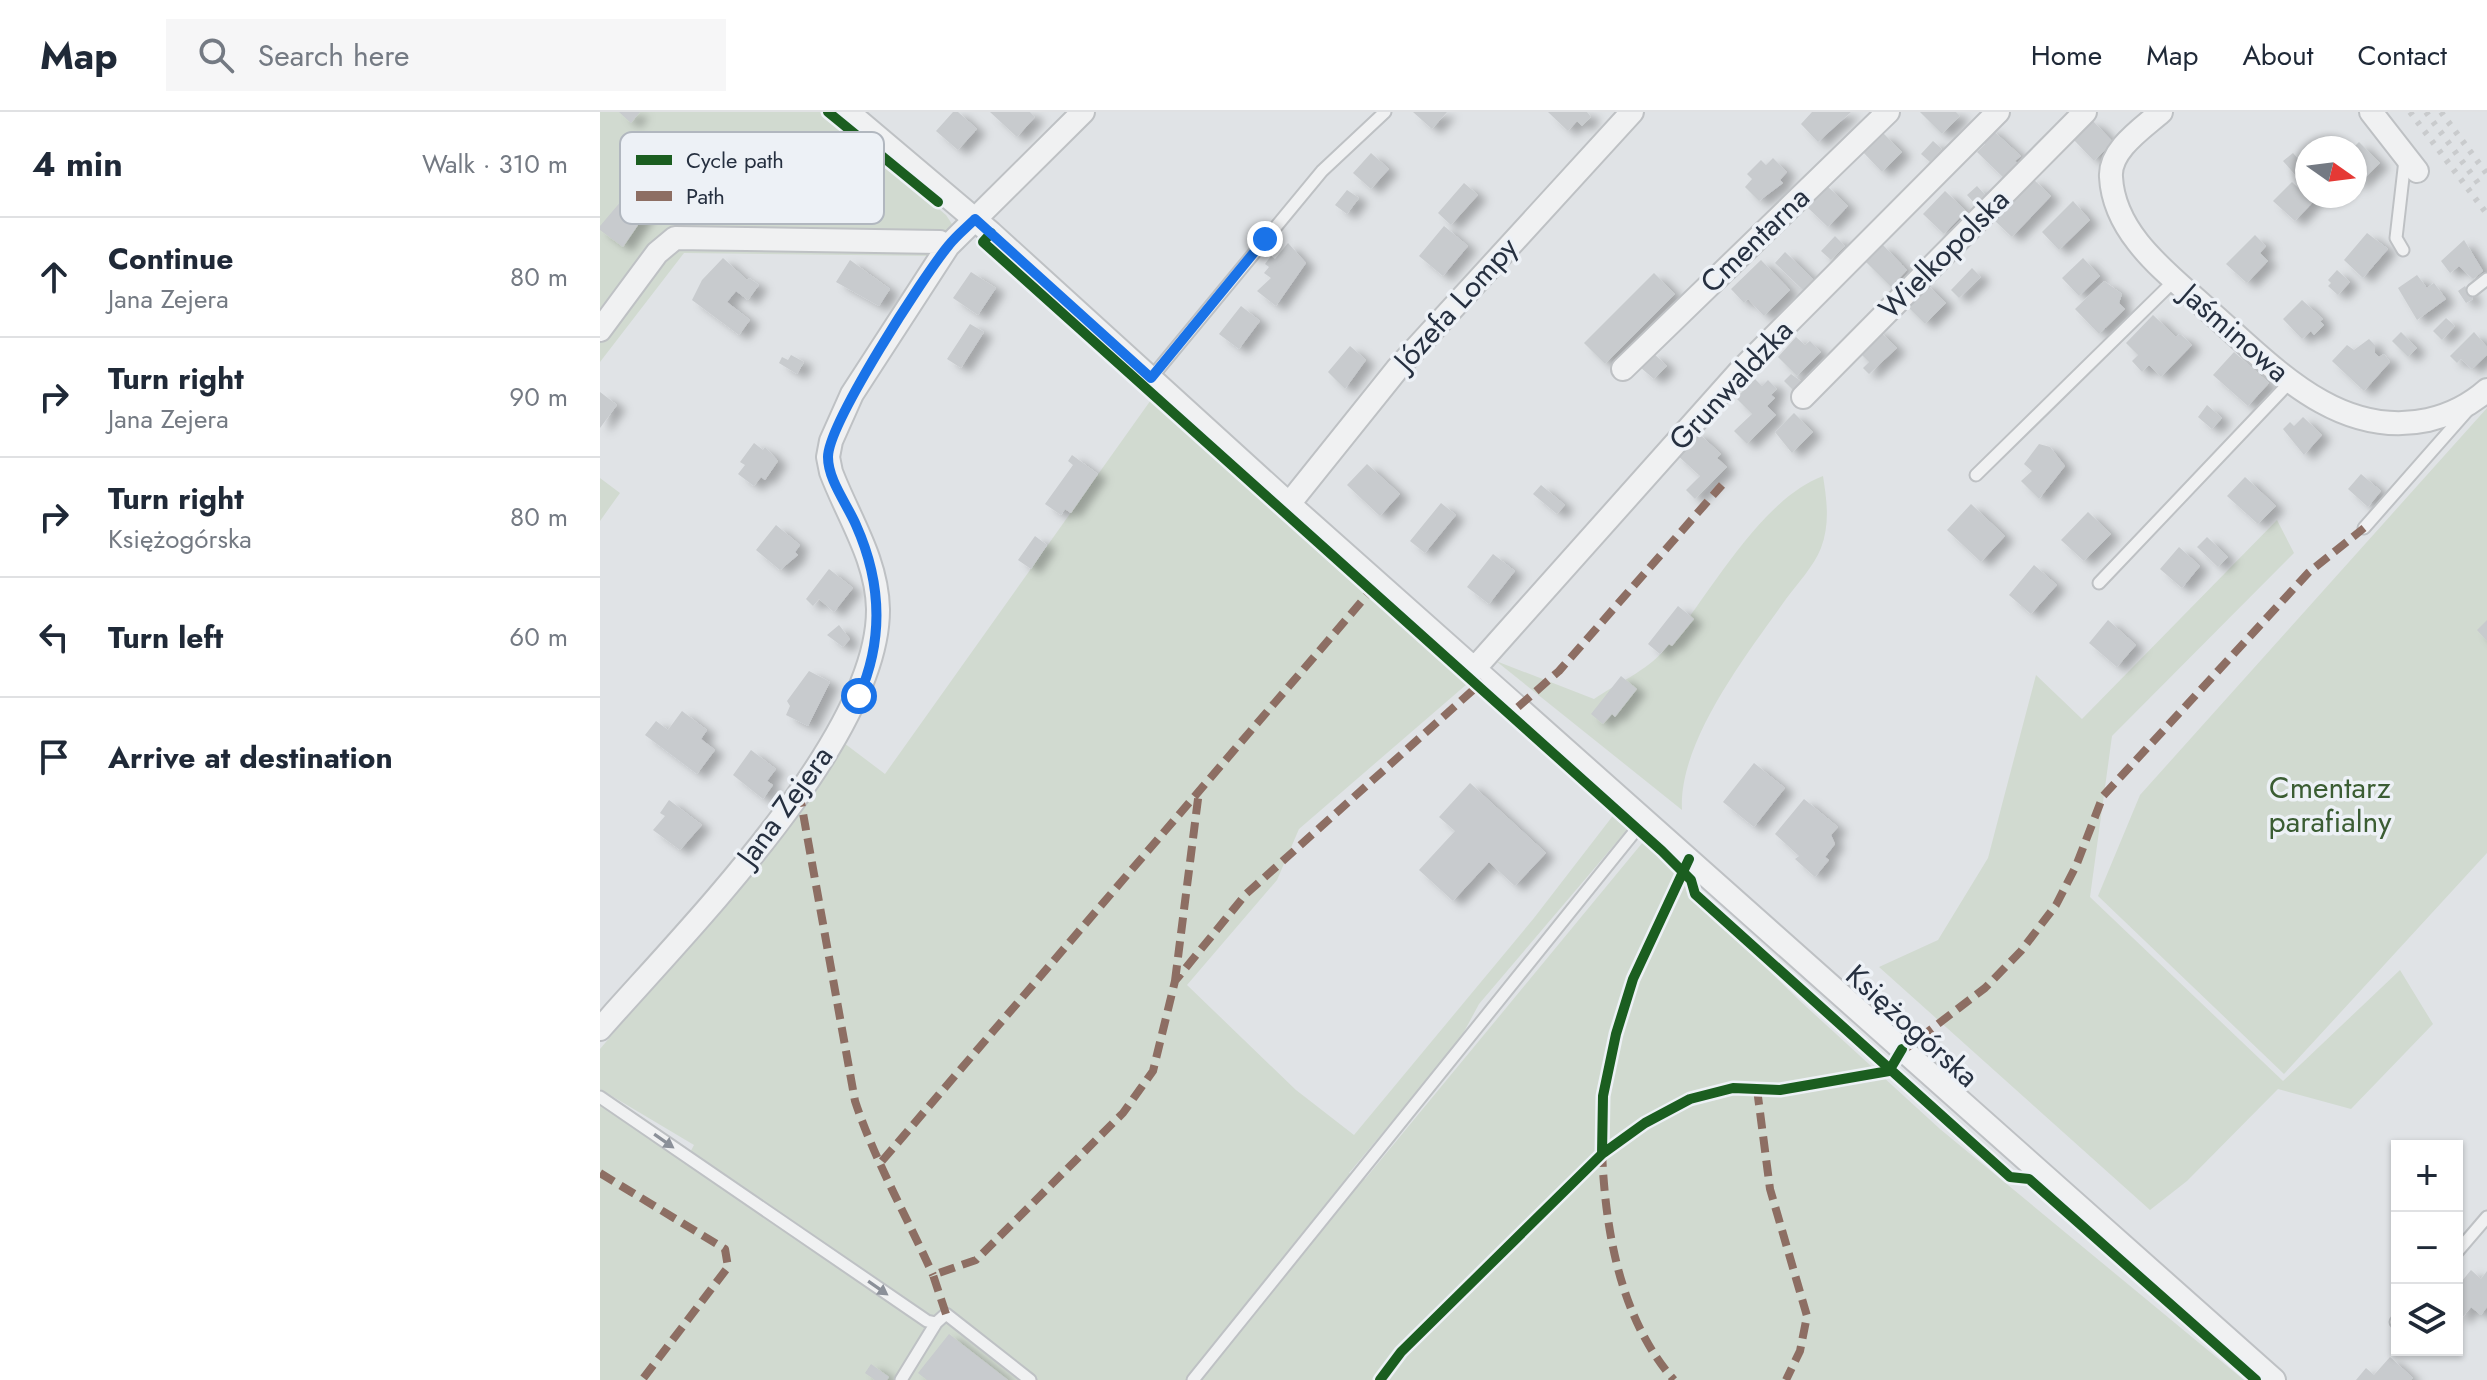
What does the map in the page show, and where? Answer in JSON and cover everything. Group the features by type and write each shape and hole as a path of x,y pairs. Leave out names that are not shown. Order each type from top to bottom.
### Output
{"street":[{"name":"Księżogórska","path":"848,112 872,132"},
{"name":"Jana Zejera","path":"600,1029 766,838 846,720 867,677 877,631 876,586 828,457 836,426 852,394 948,246 1083,112"},
{"name":"Józefa Lompy","path":"1289,504 1398,368 1632,112"},
{"name":"Cmentarna","path":"1623,369 1888,112"},
{"name":"Grunwaldzka","path":"1475,668 1740,371 1998,112"},
{"name":"Wielkopolska","path":"1803,397 2085,112"},
{"name":"Jaśminowa","path":"2161,112 2118,152 2110,175 2121,216 2147,256 2290,382 2335,411 2391,425 2450,415 2484,392"},
{"path":"2371,112 2411,163"},
{"name":"Księżogórska","path":"884,142 975,219 1289,504 2274,1380"},
{"path":"600,330 657,253 675,238 940,242 948,246"}],"lane":[{"path":"1151,378 1322,171 1385,112"},
{"path":"2403,250 2396,238 2411,163"},
{"path":"2473,290 2487,279"},
{"path":"1976,475 2175,280"},
{"path":"2099,583 2290,382"},
{"path":"2364,528 2484,392"},
{"path":"1193,1380 1644,820"},
{"path":"600,1097 931,1322"},
{"path":"2463,1245 2487,1217"},
{"path":"901,1380 931,1322 946,1314 1030,1380"}],"green space":[{"path":"600,112 823,112 847,132 620,132 620,224 884,224 884,163 946,215 952,224 933,256 684,253 600,362"},
{"path":"1153,397 1467,684 1299,829 1277,880 1187,985 1296,1090 1354,1135 1534,918 1615,813 1627,830 1479,1004 1458,1043 1349,1173 1365,1179 1643,842 1673,864 1693,897 1800,1001 1940,1129 2244,1380 600,1380 600,1105 686,1160 694,1145 600,1089 600,1049 762,857 844,743 885,774"},
{"name":"Cmentarz parafialny","path":"2487,408 2487,853 2284,1074 2098,896 2140,795"},
{"path":"1823,476 1827,521 1821,548 1735,672 1703,728 1691,756 1682,810 1496,661 1594,699 1657,657 1756,528 1800,488"},
{"path":"600,478 620,493 600,521"},
{"path":"2277,520 2294,553 2112,736 2090,897 2283,1081 2400,970 2433,1024 2351,1109 2278,1089 2187,1181 2150,1210 1879,967 1938,940 1988,858 2036,675 2082,719"}],"building":[{"path":"619,112 640,112 631,123"},
{"path":"953,112 958,112 977,129 958,150 936,131"},
{"path":"990,112 1030,112 1035,117 1017,137"},
{"path":"1413,112 1447,112 1432,129"},
{"path":"1548,112 1587,112 1591,117 1582,126 1577,121 1568,131"},
{"path":"1812,112 1851,112 1818,142 1801,124"},
{"path":"1920,112 1956,112 1960,116 1942,134"},
{"path":"2086,120 2090,124 2093,121 2113,142 2094,161 2074,140 2081,132 2077,129"},
{"path":"1989,127 2021,156 2015,161 2021,166 2007,181 1977,152 1985,144 1979,137"},
{"path":"1883,133 1902,152 1882,172 1863,152"},
{"path":"1933,141 1942,149 1930,162 1921,154"},
{"path":"2367,150 2380,163 2367,175"},
{"path":"1371,153 1389,169 1371,189 1353,173"},
{"path":"2293,153 2295,175 2283,161"},
{"path":"1773,158 1787,172 1780,180 1783,183 1759,201 1745,187 1752,179 1747,174 1761,160 1766,165"},
{"path":"2032,178 2051,196 2012,237 1993,219"},
{"path":"2292,182 2295,185 2295,208 2307,208 2295,221 2273,201"},
{"path":"1464,183 1478,195 1451,225 1438,213"},
{"path":"1826,185 1848,206 1828,227 1806,206"},
{"path":"1977,186 1988,198 1978,207 1967,195"},
{"path":"1347,190 1359,198 1347,214 1335,205"},
{"path":"1945,191 1966,211 1944,234 1923,214"},
{"path":"2073,201 2090,220 2059,250 2042,232"},
{"path":"620,202 620,224 639,224 623,247 600,230"},
{"path":"1444,226 1468,246 1443,276 1419,256"},
{"path":"2367,233 2388,249 2363,278 2344,260"},
{"path":"2255,235 2266,246 2260,253 2268,261 2247,283 2226,264"},
{"path":"1835,236 1845,246 1831,260 1821,251"},
{"path":"2464,240 2483,271 2473,279 2459,266 2450,273 2441,261"},
{"path":"1288,243 1306,263 1276,306 1257,291 1271,278 1264,273 1269,267 1265,264 1271,256 1275,259"},
{"path":"1882,244 1907,270 1891,287 1865,261"},
{"path":"1785,252 1814,280 1803,290 1775,263"},
{"path":"723,258 747,280 749,278 759,285 748,300 736,291 727,302 750,320 739,335 692,300 702,280"},
{"path":"2083,258 2100,276 2079,296 2062,278"},
{"path":"850,260 890,289 879,306 836,282"},
{"path":"1761,260 1790,290 1764,316 1748,299 1744,303 1731,289"},
{"path":"1972,268 1981,277 1959,298 1951,290"},
{"path":"2337,270 2350,282 2338,295 2328,286 2331,283 2328,280"},
{"path":"971,272 996,288 978,315 953,298"},
{"path":"1654,273 1675,294 1605,364 1584,343"},
{"path":"2417,275 2427,288 2434,283 2446,299 2417,320 2398,288"},
{"path":"1923,281 1946,303 1925,324 1903,302"},
{"path":"2104,281 2122,294 2119,303 2125,309 2099,334 2075,309"},
{"path":"2465,286 2473,299 2466,303 2458,291"},
{"path":"2302,300 2323,319 2320,321 2324,325 2314,335 2311,331 2302,339 2283,319"},
{"path":"1241,306 1260,321 1239,349 1219,334"},
{"path":"2153,315 2176,337 2180,334 2192,345 2161,377 2149,365 2142,372 2132,361 2138,355 2126,343"},
{"path":"2446,318 2455,326 2442,340 2433,331"},
{"path":"970,324 984,332 961,368 947,359"},
{"path":"1876,328 1897,348 1869,374 1863,368 1869,362 1856,349"},
{"path":"2401,332 2417,348 2408,357 2392,341"},
{"path":"2474,332 2487,347 2487,355 2472,369 2461,359 2457,363 2450,356"},
{"path":"1796,337 1805,345 1810,341 1821,352 1797,376 1778,357"},
{"path":"2369,339 2375,345 2375,353 2379,357 2384,354 2390,362 2364,391 2332,361 2347,345 2354,350"},
{"path":"1350,346 1366,360 1345,389 1328,372"},
{"path":"2234,352 2269,383 2248,406 2213,375"},
{"path":"1653,353 1667,366 1654,379 1640,367"},
{"path":"791,355 804,362 797,374 779,363 782,357 788,360"},
{"path":"1791,374 1806,385 1797,394 1784,381"},
{"path":"1755,379 1762,386 1768,380 1777,389 1771,395 1775,398 1767,406 1776,415 1747,444 1734,431 1752,414 1736,398"},
{"path":"600,392 617,405 600,428"},
{"path":"2207,405 2222,418 2212,429 2198,417"},
{"path":"1794,413 1813,432 1792,453 1775,432"},
{"path":"2303,417 2322,435 2304,455 2283,429 2290,422 2294,426"},
{"path":"1696,431 1721,454 1717,458 1727,467 1695,499 1686,490 1700,476 1675,453"},
{"path":"754,443 763,450 765,447 778,461 765,480 761,477 754,486 738,474 745,465 740,462"},
{"path":"2039,444 2050,447 2065,466 2039,499 2021,481 2032,471 2024,464"},
{"path":"1072,455 1098,474 1071,513 1065,509 1061,515 1045,504 1073,465 1068,461"},
{"path":"1367,464 1400,494 1380,516 1347,485"},
{"path":"2361,474 2381,491 2368,507 2348,489"},
{"path":"2245,477 2276,506 2258,524 2227,496"},
{"path":"1541,485 1565,505 1557,514 1533,494"},
{"path":"1441,503 1456,515 1425,553 1410,541"},
{"path":"1971,504 2005,536 1981,562 1947,530"},
{"path":"2088,512 2111,534 2084,561 2061,540"},
{"path":"776,525 800,545 795,552 798,555 780,570 756,550"},
{"path":"1035,536 1047,545 1031,569 1018,560"},
{"path":"2207,537 2228,557 2218,567 2197,547"},
{"path":"2179,547 2200,566 2182,588 2160,569"},
{"path":"1493,554 1515,571 1489,604 1467,587"},
{"path":"2034,565 2057,585 2031,614 2009,595"},
{"path":"829,569 853,588 834,612 819,599 813,606 806,599"},
{"path":"1678,606 1694,619 1672,646 1669,644 1660,654 1648,644"},
{"path":"2108,620 2136,645 2117,667 2089,643"},
{"path":"2487,620 2487,641 2477,630"},
{"path":"839,625 850,639 843,647 827,635"},
{"path":"809,671 830,682 808,726 786,715 790,706 787,701"},
{"path":"1621,676 1637,689 1615,717 1612,714 1603,724 1591,714"},
{"path":"682,711 707,730 701,739 715,750 697,774 645,735 656,721 668,730"},
{"path":"751,750 776,769 767,781 773,785 763,799 733,775"},
{"path":"1754,763 1785,788 1754,827 1723,802"},
{"path":"1470,783 1546,853 1515,886 1489,862 1453,901 1419,870 1455,831 1439,817"},
{"path":"1804,799 1838,827 1831,835 1835,844 1825,857 1829,860 1815,877 1795,859 1799,856 1775,834"},
{"path":"669,800 702,825 680,850 653,830 665,816 660,813"},
{"path":"2471,1270 2481,1279 2487,1271 2487,1307 2481,1315 2471,1307 2463,1317 2463,1280"},
{"path":"949,1334 1008,1380 927,1380 918,1373"},
{"path":"2390,1357 2413,1378 2411,1380 2356,1380 2366,1368 2374,1375"},
{"path":"871,1364 889,1377 887,1380 875,1380 865,1373"}],"railway":[{"path":"2410,112 2487,214"},
{"path":"2426,112 2478,183"},
{"path":"2441,112 2487,174"}],"marked path":[{"path":"1518,707 1559,671 1722,485"},
{"path":"1900,1053 1985,988 2021,951 2056,905 2076,866 2103,796 2309,572 2364,528"},
{"path":"882,1161 1374,587"},
{"path":"946,1314 933,1275 976,1260 1123,1113 1153,1071 1175,981 1246,894 1483,681"},
{"path":"799,791 855,1101 881,1167 933,1275"},
{"path":"1175,981 1199,791"},
{"path":"1757,1089 1770,1189 1807,1316 1800,1351 1786,1380"},
{"path":"1602,1151 1612,1242 1628,1301 1640,1329 1674,1380"},
{"path":"600,1173 725,1249 728,1267 642,1380"}],"cycle path":[{"path":"828,112 852,132"},
{"path":"884,158 938,202"},
{"path":"991,233 983,242 1662,851 1691,880 1695,894 2010,1177 2029,1179 2256,1380"},
{"path":"1602,1154 1603,1096 1616,1034 1633,979 1689,859"},
{"path":"1380,1380 1401,1352 1602,1154 1645,1123 1690,1099 1733,1088 1780,1090 1889,1071 1902,1049"}],"route":[{"path":"859,696 867,677 877,631 876,586 856,525 831,472 828,457 831,441 852,394 948,246 975,219 1151,378 1265,239"}]}
